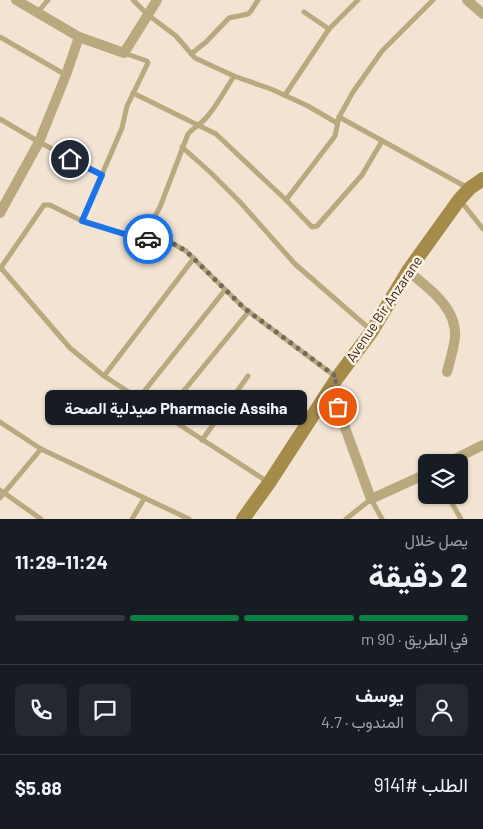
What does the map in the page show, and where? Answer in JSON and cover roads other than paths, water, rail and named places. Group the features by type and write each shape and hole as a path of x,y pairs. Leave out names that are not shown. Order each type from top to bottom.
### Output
{"street":[{"path":"16,0 79,37 124,53 157,0"},
{"path":"468,0 483,14"},
{"path":"1,207 38,142 66,75 79,37"},
{"name":"Avenue Bir Anzarane","path":"242,519 269,482 334,383 372,331 408,271 460,200 470,188 483,179"},
{"path":"408,271 438,296 452,318 455,336 448,372"},
{"path":"334,383 371,499 418,478"},
{"path":"465,454 483,445"}],"lane":[{"path":"38,13 48,0"},
{"path":"133,0 147,14 176,36 195,58 285,96 337,123"},
{"path":"191,54 206,42 229,18 251,12 258,0"},
{"path":"285,96 329,29 358,0"},
{"path":"286,200 335,136 337,123 353,92 382,51 433,0"},
{"path":"304,12 329,29"},
{"path":"0,37 66,75"},
{"path":"82,221 122,128 124,114 148,62 124,53"},
{"path":"134,237 154,218 166,194 182,147 191,130 200,125 211,112 234,76"},
{"path":"133,93 216,134 315,228 362,175 382,141"},
{"path":"340,117 470,188"},
{"path":"0,119 38,142 102,175"},
{"path":"182,147 240,202 295,264 372,331"},
{"path":"460,200 483,229"},
{"path":"269,482 104,376 70,348 1,268 44,205 50,205 82,221 134,237 172,243 194,258 225,290 334,383"},
{"path":"104,376 194,258"},
{"path":"138,398 225,290"},
{"path":"164,416 249,311"},
{"path":"202,440 248,376"},
{"path":"0,422 41,449 189,519"},
{"path":"0,498 2,492 41,449"},
{"path":"2,492 40,519"},
{"path":"132,519 144,499"},
{"path":"346,519 371,499 382,519"},
{"path":"452,504 461,519"}],"place":[{"name":"Pharmacie Assiha صيدلية الصحة","path":"338,407"}]}
